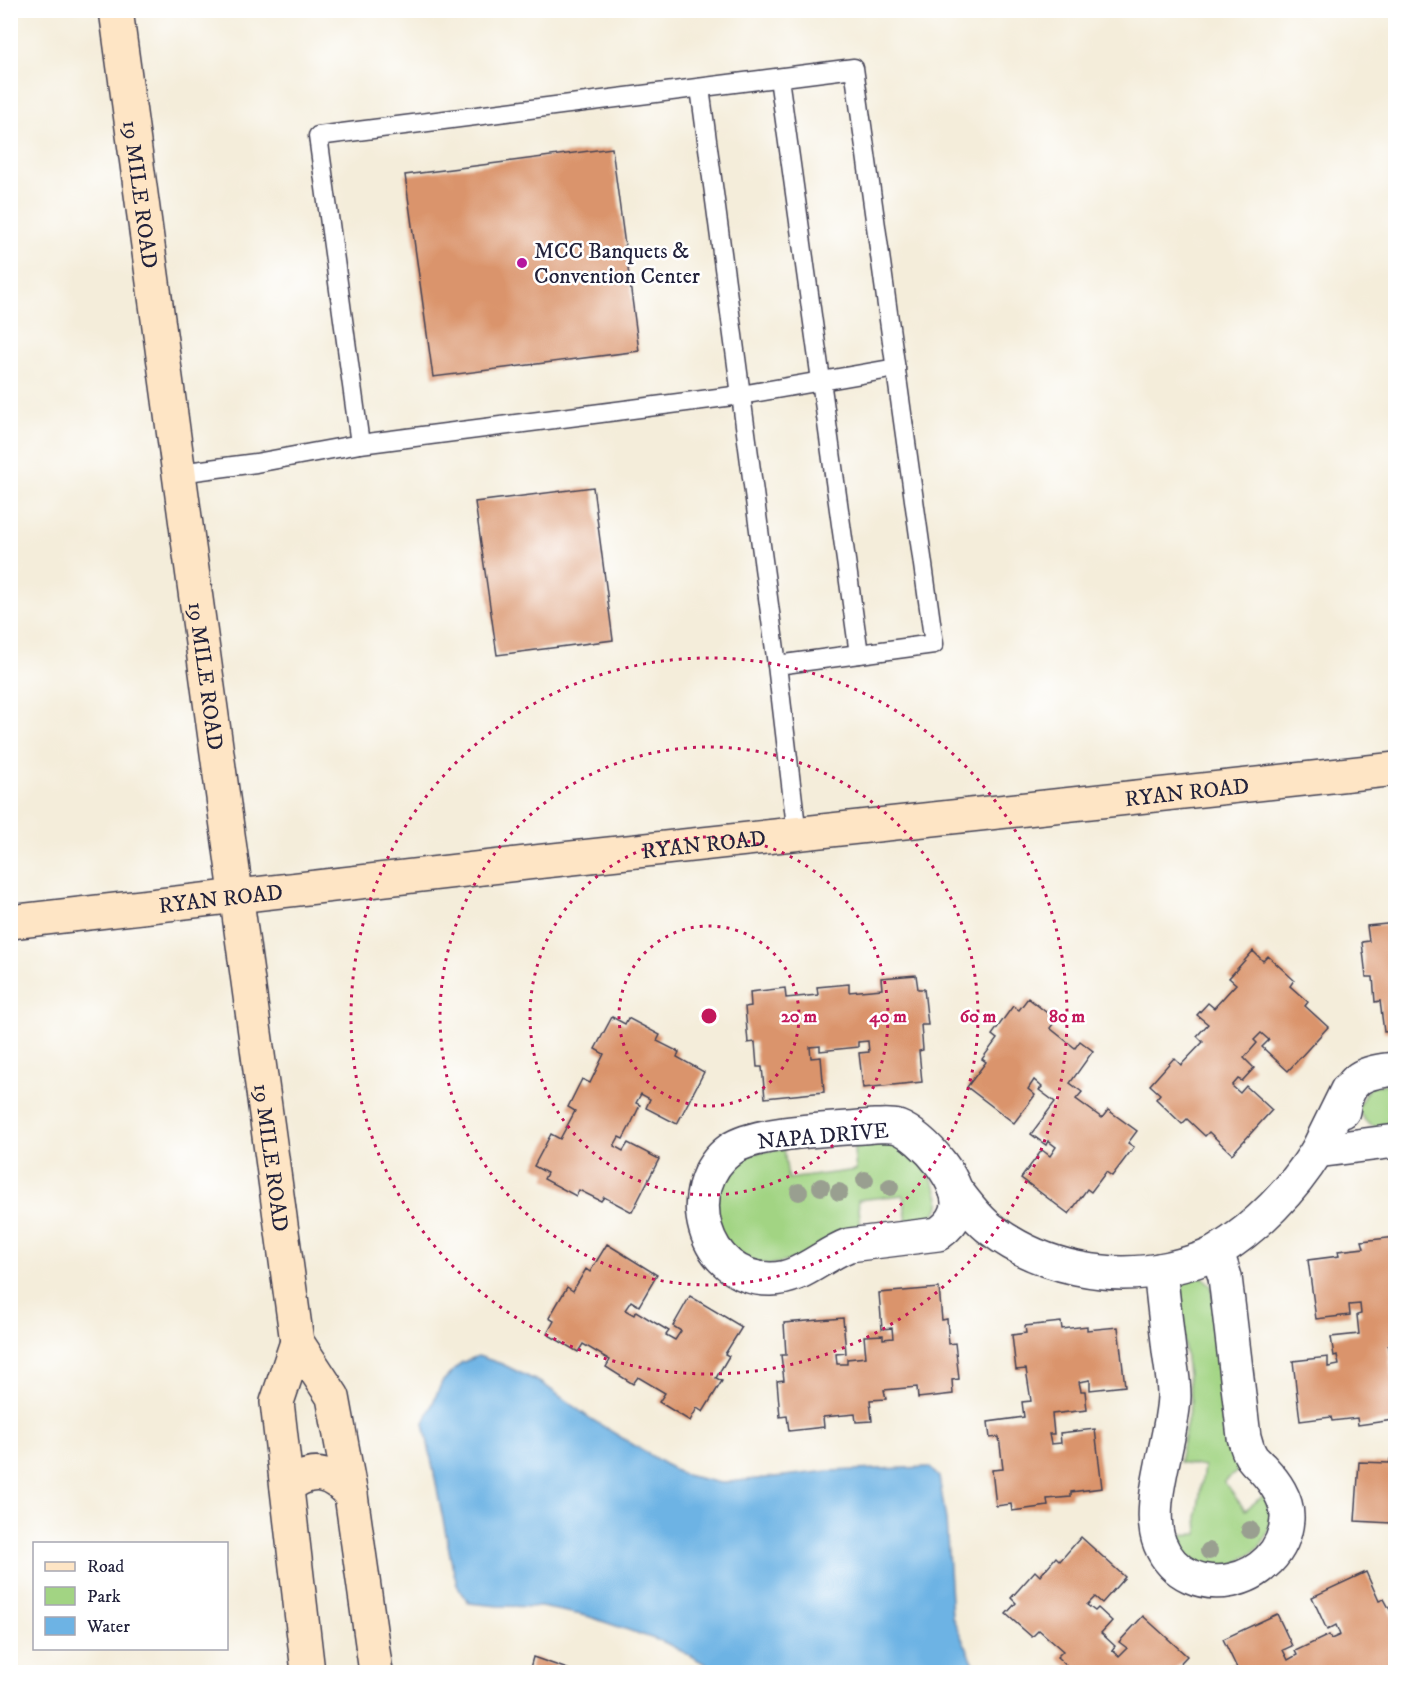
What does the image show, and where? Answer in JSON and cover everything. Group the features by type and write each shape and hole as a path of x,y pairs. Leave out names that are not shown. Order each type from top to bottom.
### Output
{"main road":[{"name":"19 MILE ROAD","path":"116,10 297,1342 333,1397 351,1496 376,1672"},
{"name":"RYAN ROAD","path":"10,922 1395,769"},
{"name":"19 MILE ROAD","path":"297,1342 277,1402 308,1672"},
{"path":"287,1487 308,1475 320,1474 340,1483 351,1496"}],"street":[{"name":"NAPA DRIVE","path":"991,1229 849,1245 836,1250 794,1276 772,1280 741,1273 714,1251 704,1225 702,1196 708,1178 718,1161 732,1149 746,1142 764,1137 895,1126 912,1134 928,1147 955,1189 991,1229 1042,1258 1076,1269 1115,1273 1160,1270 1202,1259 1217,1252 1266,1213 1303,1174 1347,1090 1359,1078 1373,1071 1395,1069"},
{"path":"1347,1090 1343,1111 1346,1125 1380,1143"},
{"path":"1317,1151 1380,1143"},
{"path":"938,1234 957,1212 955,1189"},
{"path":"1160,1270 1174,1394 1171,1425 1158,1493 1156,1529 1160,1544 1170,1562 1184,1573 1200,1581 1237,1580 1255,1573 1271,1559 1281,1542 1287,1519 1283,1497 1276,1485 1250,1455 1244,1437 1225,1277 1217,1252"}],"lane":[{"path":"360,444 318,136 854,68 934,644 777,665"},
{"path":"778,78 859,654"},
{"path":"700,88 777,665 797,835"},
{"path":"179,473 256,463 360,444 741,395 896,368"}],"green space":[{"path":"1395,1083 1395,1126 1377,1127 1368,1124 1357,1108 1370,1086"},
{"path":"878,1140 897,1143 911,1151 938,1192 938,1207 935,1213 920,1220 907,1222 903,1195 858,1200 861,1227 805,1255 782,1263 771,1264 750,1260 730,1247 720,1227 717,1194 723,1181 737,1162 756,1153 784,1149 788,1179 856,1170 853,1141"},
{"path":"1193,1275 1203,1277 1211,1286 1243,1467 1224,1482 1245,1510 1265,1495 1270,1512 1269,1530 1260,1547 1234,1565 1208,1568 1181,1553 1170,1535 1198,1534 1197,1514 1204,1467 1179,1462 1191,1401 1178,1290 1182,1280"}],"water":[{"path":"478,1356 502,1364 543,1384 591,1419 681,1474 720,1483 829,1471 929,1467 939,1477 946,1520 952,1617 978,1672 721,1672 666,1643 587,1616 541,1607 469,1603 457,1585 424,1423 442,1382 461,1363"}],"building":[{"name":"MCC Banquets & Convention Center","path":"612,148 639,351 433,377 405,175"},
{"path":"593,487 613,640 497,655 475,502"},
{"path":"1396,923 1396,1031 1384,1032 1380,1001 1375,1002 1373,977 1366,977 1362,942 1369,941 1367,926"},
{"path":"1253,951 1263,961 1268,956 1294,980 1290,986 1308,1002 1305,1006 1328,1027 1288,1071 1262,1047 1269,1040 1261,1033 1254,1040 1257,1043 1244,1058 1254,1068 1242,1081 1238,1079 1232,1086 1240,1093 1246,1086 1272,1110 1232,1154 1209,1132 1205,1136 1187,1119 1182,1124 1156,1099 1160,1094 1150,1085 1174,1058 1181,1065 1203,1042 1197,1036 1208,1024 1197,1015 1208,1003 1214,1008 1236,984 1229,978"},
{"path":"916,975 918,989 924,989 928,1025 921,1025 923,1050 919,1051 922,1082 863,1088 859,1053 869,1052 868,1041 858,1042 858,1047 820,1051 820,1046 810,1047 811,1058 821,1057 824,1092 765,1098 762,1067 757,1067 755,1042 748,1043 745,1007 751,1006 750,992 785,988 786,998 818,995 817,987 849,984 849,992 882,989 881,978"},
{"path":"1028,998 1056,1020 1050,1028 1075,1048 1080,1041 1093,1051 1070,1083 1082,1092 1076,1099 1102,1118 1108,1110 1137,1131 1128,1143 1134,1147 1112,1176 1106,1172 1091,1192 1087,1189 1069,1214 1021,1178 1042,1150 1050,1156 1056,1147 1048,1141 1046,1145 1031,1134 1055,1102 1039,1090 1042,1087 1034,1080 1028,1089 1035,1095 1014,1123 967,1087 986,1062 982,1059 997,1039 992,1035 1013,1006 1019,1010"},
{"path":"612,1017 625,1024 628,1018 660,1035 657,1041 679,1052 677,1057 704,1072 677,1124 646,1108 650,1099 641,1094 636,1103 640,1105 632,1122 623,1139 619,1137 614,1146 623,1151 628,1143 659,1159 632,1212 604,1197 601,1201 579,1190 576,1196 544,1179 547,1173 534,1166 551,1134 560,1139 575,1111 568,1107 582,1079 590,1083 604,1054 595,1049"},
{"path":"1396,1237 1396,1345 1388,1346 1392,1377 1396,1377 1396,1413 1392,1414 1393,1420 1358,1425 1357,1418 1332,1421 1331,1417 1300,1421 1293,1361 1328,1357 1328,1367 1339,1365 1337,1355 1334,1356 1331,1337 1359,1334 1357,1315 1361,1314 1360,1304 1349,1305 1350,1315 1316,1319 1308,1260 1339,1256 1338,1251 1364,1248 1362,1241"},
{"path":"607,1244 657,1275 639,1306 631,1301 625,1310 634,1315 636,1311 669,1331 666,1335 675,1340 681,1331 673,1326 690,1296 742,1327 725,1354 729,1356 716,1378 722,1381 703,1412 697,1408 690,1421 659,1402 665,1393 638,1377 633,1384 606,1367 610,1360 583,1344 578,1352 547,1334 554,1321 549,1318 567,1287 573,1291 586,1269 590,1272"},
{"path":"939,1288 942,1320 947,1319 949,1344 955,1343 959,1379 952,1380 953,1394 918,1398 917,1387 884,1390 886,1399 870,1400 872,1421 856,1422 855,1414 823,1417 824,1427 789,1431 787,1416 780,1417 777,1381 784,1380 781,1355 786,1355 784,1323 843,1318 846,1353 836,1354 837,1364 847,1364 847,1359 866,1357 864,1336 883,1335 883,1339 893,1338 892,1328 882,1329 879,1293"},
{"path":"1061,1322 1062,1329 1087,1326 1087,1330 1118,1327 1125,1386 1090,1390 1090,1380 1079,1382 1081,1391 1085,1391 1087,1410 1052,1414 1054,1434 1049,1434 1051,1444 1061,1443 1060,1433 1095,1429 1102,1488 1071,1492 1071,1497 1047,1499 1048,1506 1012,1511 1011,1504 996,1506 992,1470 1003,1469 999,1437 990,1438 988,1422 1024,1417 1022,1402 1031,1401 1026,1369 1016,1370 1012,1335 1026,1333 1025,1326"},
{"path":"1390,1459 1396,1459 1396,1514 1391,1514 1391,1523 1355,1521 1359,1462 1390,1463"},
{"path":"1081,1537 1125,1577 1102,1603 1095,1597 1087,1605 1095,1611 1098,1608 1112,1621 1101,1633 1115,1646 1112,1650 1119,1656 1127,1648 1119,1642 1143,1616 1187,1656 1172,1672 1065,1672 1069,1668 1057,1657 1063,1651 1039,1630 1032,1637 1006,1614 1016,1603 1011,1598 1035,1571 1040,1576 1056,1557 1060,1561"},
{"path":"1366,1572 1379,1601 1384,1599 1396,1621 1396,1672 1233,1672 1232,1670 1237,1668 1223,1639 1277,1614 1292,1646 1283,1650 1288,1660 1297,1655 1295,1651 1329,1635 1331,1639 1340,1635 1336,1625 1327,1630 1312,1597"},
{"path":"533,1657 576,1672 529,1672"}],"place":[{"name":"MCC Banquets & Convention Center","path":"522,263"}]}
